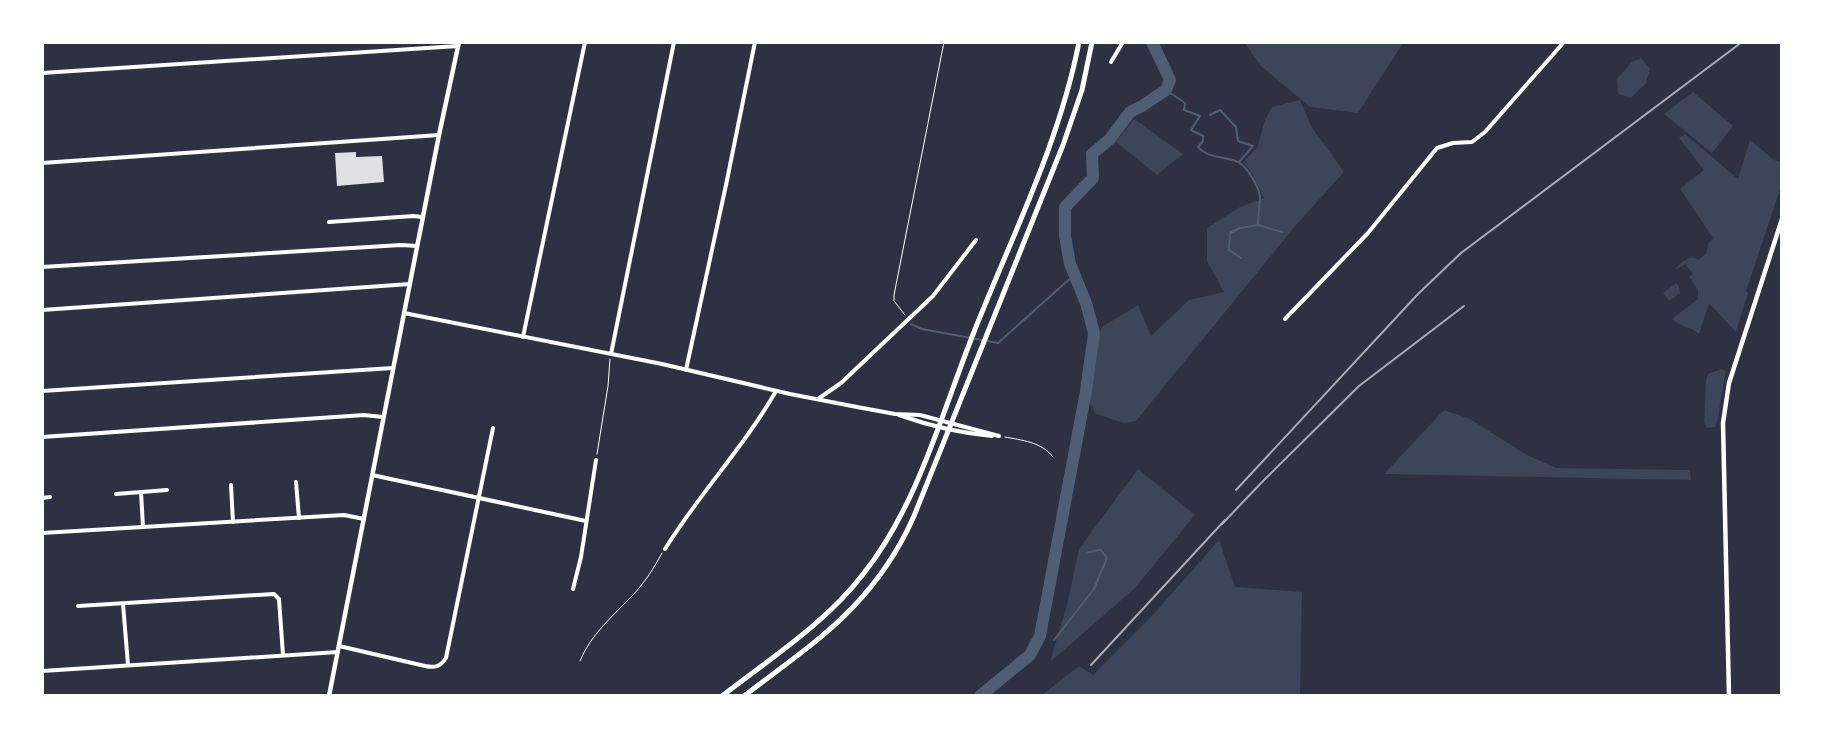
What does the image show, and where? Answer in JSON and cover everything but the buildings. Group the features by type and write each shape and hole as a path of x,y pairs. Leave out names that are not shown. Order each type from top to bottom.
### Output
{"main road":[{"path":"722,696 813,626 843,598 883,548 900,518 1052,141 1069,87 1078,42"},
{"path":"744,696 852,608 874,582 903,540 987,337 1063,145 1082,90 1092,42"}],"street":[{"path":"523,337 585,42"},
{"path":"611,354 674,42"},
{"path":"686,370 755,42"},
{"path":"1111,62 1123,42"},
{"path":"1285,319 1368,233 1437,148 1453,143 1472,142 1485,132 1564,42"},
{"path":"42,73 459,44 439,134 329,696"},
{"path":"42,163 439,134"},
{"path":"330,222 423,217"},
{"path":"1729,696 1724,423 1729,383 1782,219"},
{"path":"818,399 841,382 933,296 976,240"},
{"path":"42,267 401,245 417,246"},
{"path":"42,310 410,284"},
{"path":"404,312 611,354 776,391 895,414 937,428 967,434 999,436"},
{"path":"42,391 393,368"},
{"path":"665,549 675,532 731,459 776,391"},
{"path":"895,414 920,415 999,436"},
{"path":"42,437 364,415 383,417"},
{"path":"339,646 434,668 440,666 446,658 493,428"},
{"path":"573,589 581,557 596,460"},
{"path":"372,475 586,521"},
{"path":"296,482 299,518"},
{"path":"231,485 233,522"},
{"path":"116,494 166,490"},
{"path":"141,492 143,527"},
{"path":"42,498 50,497"},
{"path":"42,533 344,515 364,520"},
{"path":"78,606 274,594 279,599 283,655"},
{"path":"123,604 128,665"},
{"path":"42,671 338,652"}],"path":[{"path":"908,320 894,301 894,295 944,42"},
{"path":"596,460 608,386 611,354"},
{"path":"999,436 1032,442 1050,452 1053,457"},
{"path":"580,661 584,650 652,572 665,549"}],"shaded area":[{"path":"1245,43 1403,43 1358,113 1310,107 1261,66"},
{"path":"1641,58 1650,69 1646,83 1631,98 1618,94 1617,79 1632,62"},
{"path":"1693,92 1733,126 1712,153 1664,114"},
{"path":"1300,100 1311,126 1344,172 1297,224 1136,421 1124,423 1096,414 1080,384 1102,327 1138,305 1151,336 1189,300 1224,292 1207,261 1207,228 1240,207 1264,198 1251,171 1243,162 1257,148 1265,120 1272,107"},
{"path":"1134,119 1183,154 1157,175 1116,142"},
{"path":"1685,134 1738,179 1750,140 1774,160 1781,162 1781,186 1746,291 1748,293 1736,332 1709,303 1699,334 1672,319 1698,299 1698,290 1689,277 1693,274 1685,264 1675,270 1676,268 1686,259 1692,257 1698,260 1706,254 1708,244 1713,238 1680,189 1704,170 1679,138"},
{"path":"1676,283 1679,286 1680,293 1669,301 1663,293"},
{"path":"1721,369 1726,371 1719,415 1715,427 1707,428 1704,422 1706,380 1708,374"},
{"path":"1444,410 1470,419 1525,454 1556,468 1690,470 1691,480 1384,474"},
{"path":"1138,469 1195,515 1135,588 1050,662 1067,605 1079,549"},
{"path":"1219,540 1235,587 1302,592 1300,695 1042,695 1079,666 1093,675 1152,616"}],"waterway":[{"path":"980,696 1030,655 1040,636 1086,391 1094,333 1086,303 1070,264 1065,236 1065,207 1093,178 1092,154 1110,139 1130,112 1166,90 1170,80 1152,42"},
{"path":"1166,90 1185,103 1184,110 1200,116 1191,130 1203,136 1203,141 1198,147 1207,154 1233,160 1241,164 1249,172 1257,188 1260,197 1258,225 1240,228 1230,233 1229,250 1241,258"},
{"path":"1210,115 1220,110 1236,127 1238,141 1253,146 1239,162"},
{"path":"1258,225 1282,232"},
{"path":"911,324 922,329 998,343 1074,275"},
{"path":"1054,640 1094,589 1107,558 1101,550 1088,552"}],"railway":[{"path":"1236,490 1418,294 1461,253 1742,42"},
{"path":"1222,524 1359,386 1464,306"},
{"path":"1091,665 1225,520"}]}
